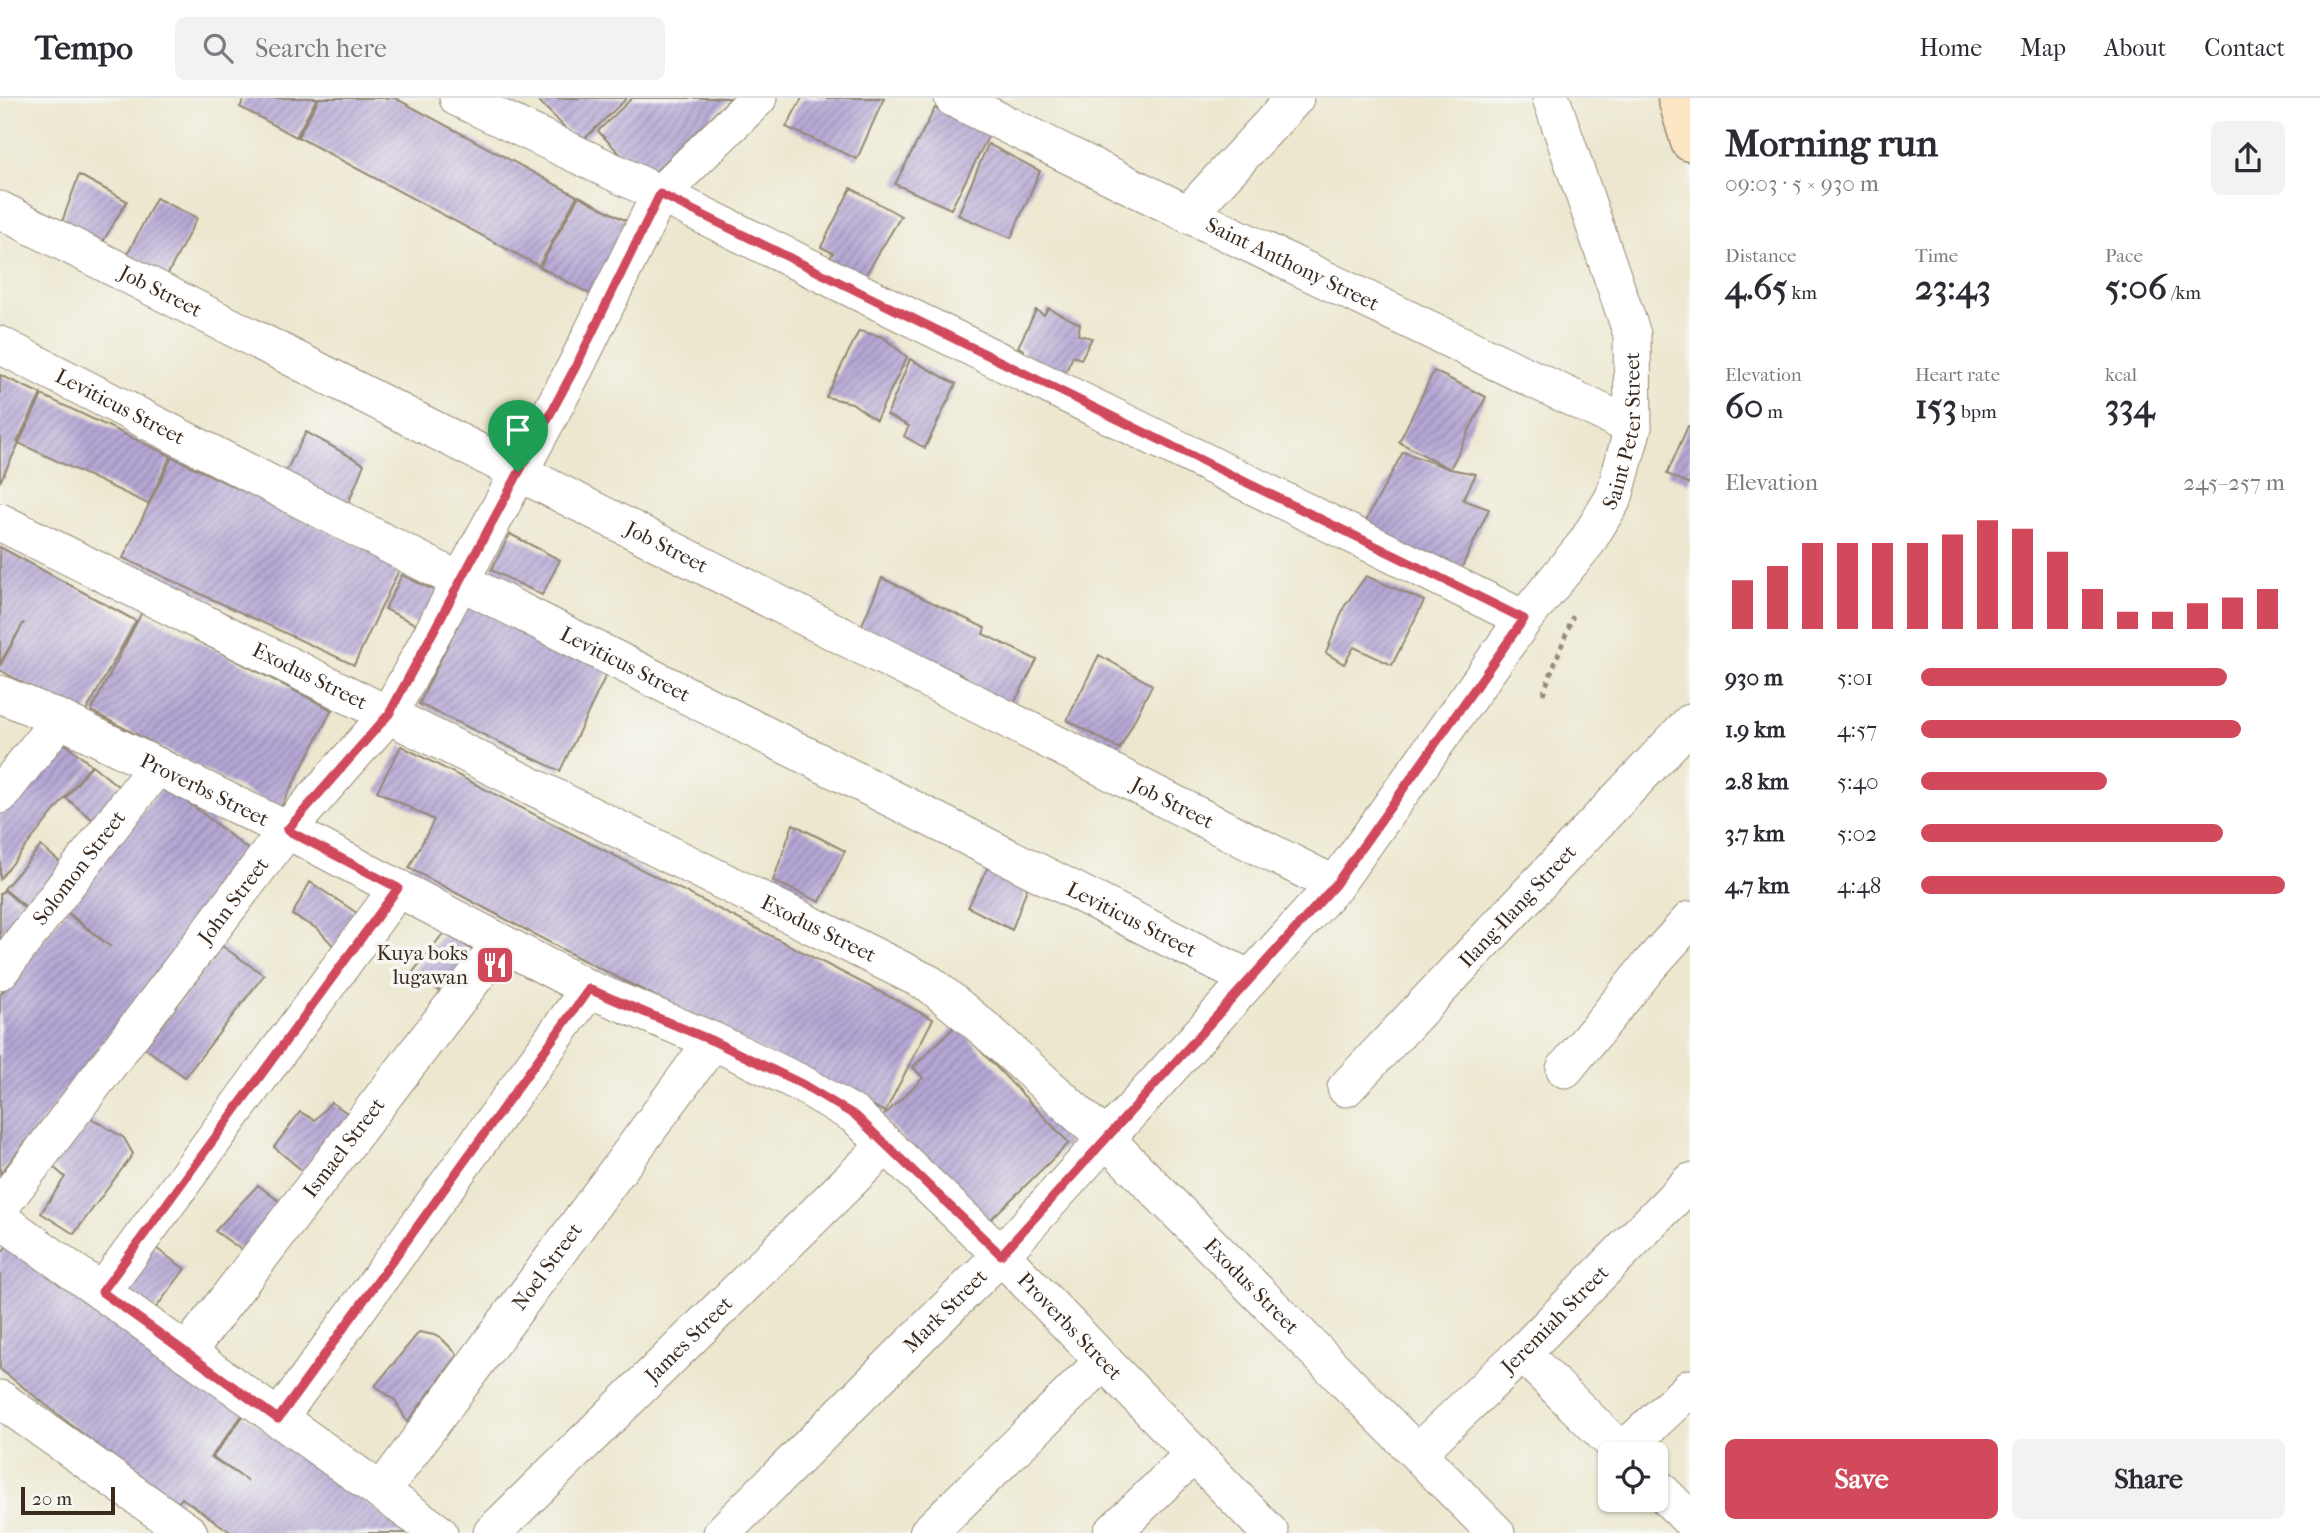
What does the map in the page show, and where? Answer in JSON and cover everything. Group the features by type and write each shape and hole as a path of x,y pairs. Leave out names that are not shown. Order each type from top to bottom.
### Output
{"street":[{"name":"John Street","path":"0,1207 287,830 389,714 576,366 660,194 758,98"},
{"name":"Saint Anthony Street","path":"953,98 1188,214 1633,426"},
{"path":"1188,214 1295,98"},
{"name":"Saint Peter Street","path":"1524,619 1587,542 1614,497 1633,426 1632,334 1551,98"},
{"path":"1677,98 1690,142"},
{"path":"476,101 1524,619"},
{"name":"Job Street","path":"0,210 1335,885"},
{"name":"Leviticus Street","path":"0,345 460,581 1250,979"},
{"name":"Exodus Street","path":"0,522 930,984 986,1030 1106,1139 1496,1533"},
{"name":"Mark Street","path":"722,1533 1001,1255 1335,885 1524,619"},
{"name":"Proverbs Street","path":"0,694 60,719 287,830 589,989 713,1041 802,1084 856,1116 1001,1255 1270,1533"},
{"path":"0,795 60,719"},
{"name":"Ilang-Ilang Street","path":"1346,1088 1690,723"},
{"name":"Solomon Street","path":"0,971 157,766"},
{"path":"102,1292 398,888"},
{"path":"1565,1069 1690,920"},
{"name":"Ismael Street","path":"186,1353 501,943"},
{"path":"278,1419 589,989"},
{"name":"Noel Street","path":"382,1492 713,1041"},
{"name":"James Street","path":"492,1533 886,1145"},
{"name":"Jeremiah Street","path":"1417,1453 1522,1353 1690,1182"},
{"path":"0,1219 439,1533"},
{"path":"1522,1353 1612,1442"},
{"path":"928,1533 1104,1361"},
{"path":"1634,1442 1690,1388"},
{"path":"0,1399 189,1533"},
{"path":"1112,1533 1194,1454"},
{"path":"1668,1498 1690,1520"}],"building":[{"path":"245,98 317,98 296,137 240,107"},
{"path":"319,98 395,98 577,196 539,266 298,137"},
{"path":"536,98 627,98 580,143"},
{"path":"632,98 731,98 646,181 598,131"},
{"path":"802,98 884,98 857,159 786,127"},
{"path":"935,108 989,135 951,209 895,184"},
{"path":"988,144 1040,171 1011,238 958,215"},
{"path":"79,175 127,201 98,250 59,230"},
{"path":"851,188 901,216 859,286 825,267 833,253 821,247"},
{"path":"579,196 636,226 597,298 540,267"},
{"path":"156,198 197,218 161,287 124,261"},
{"path":"1048,308 1080,324 1078,335 1092,338 1081,359 1073,356 1061,382 1022,362 1024,350 1018,347 1036,310 1044,315"},
{"path":"859,331 883,337 907,357 876,420 852,403 826,397"},
{"path":"910,359 956,384 925,448 904,436 909,426 887,415"},
{"path":"1434,371 1486,397 1450,469 1399,442"},
{"path":"0,375 41,394 0,482"},
{"path":"42,395 171,456 148,504 19,443"},
{"path":"1688,426 1690,427 1690,484 1667,474"},
{"path":"306,432 364,464 345,511 282,479"},
{"path":"1403,452 1450,469 1476,474 1463,500 1489,509 1457,578 1358,535"},
{"path":"172,457 401,566 354,665 123,558"},
{"path":"510,534 560,560 542,595 491,570"},
{"path":"0,547 136,621 83,717 0,670 24,622 0,663"},
{"path":"402,575 444,595 427,630 385,609"},
{"path":"1366,576 1424,601 1392,665 1354,647 1344,664 1326,653 1344,607"},
{"path":"882,578 985,628 983,634 1037,660 1011,709 964,682 966,677 861,627"},
{"path":"468,603 609,669 560,771 419,704"},
{"path":"142,612 332,710 280,809 91,711"},
{"path":"1099,655 1152,685 1120,749 1067,720"},
{"path":"56,736 91,765 0,879 0,807"},
{"path":"401,746 933,1019 885,1112 577,957 409,868 434,820 377,791"},
{"path":"92,765 125,792 99,825 66,798"},
{"path":"165,784 254,854 0,1174 0,995 65,912 111,947 61,907"},
{"path":"793,824 845,851 820,902 773,881"},
{"path":"41,846 74,874 37,916 4,889"},
{"path":"990,863 1030,880 1012,930 968,907"},
{"path":"310,882 363,917 338,951 318,929 292,915"},
{"path":"4,890 36,918 0,961 0,894"},
{"path":"445,931 482,957 448,1000 413,972"},
{"path":"222,946 264,975 185,1077 145,1048"},
{"path":"956,1025 1069,1143 986,1224 882,1117 923,1078 913,1067"},
{"path":"331,1102 356,1119 311,1178 274,1147 300,1112 315,1120"},
{"path":"81,1112 124,1138 133,1154 74,1234 41,1213 65,1177 45,1160"},
{"path":"258,1185 288,1208 250,1256 215,1231"},
{"path":"11,1240 246,1410 211,1457 248,1481 213,1457 244,1415 408,1533 232,1533 182,1498 178,1503 97,1445 0,1369 0,1255"},
{"path":"150,1244 185,1269 155,1309 118,1285"},
{"path":"419,1332 439,1336 458,1355 407,1422 395,1400 375,1386"}],"place":[{"name":"Kuya boks lugawan","path":"495,965"}],"route":[{"path":"660,194 1524,619 1335,885 1001,1255 856,1116 802,1084 713,1041 589,989 278,1419 102,1292 398,888 287,830 389,714 518,472 576,366 660,194"}]}
